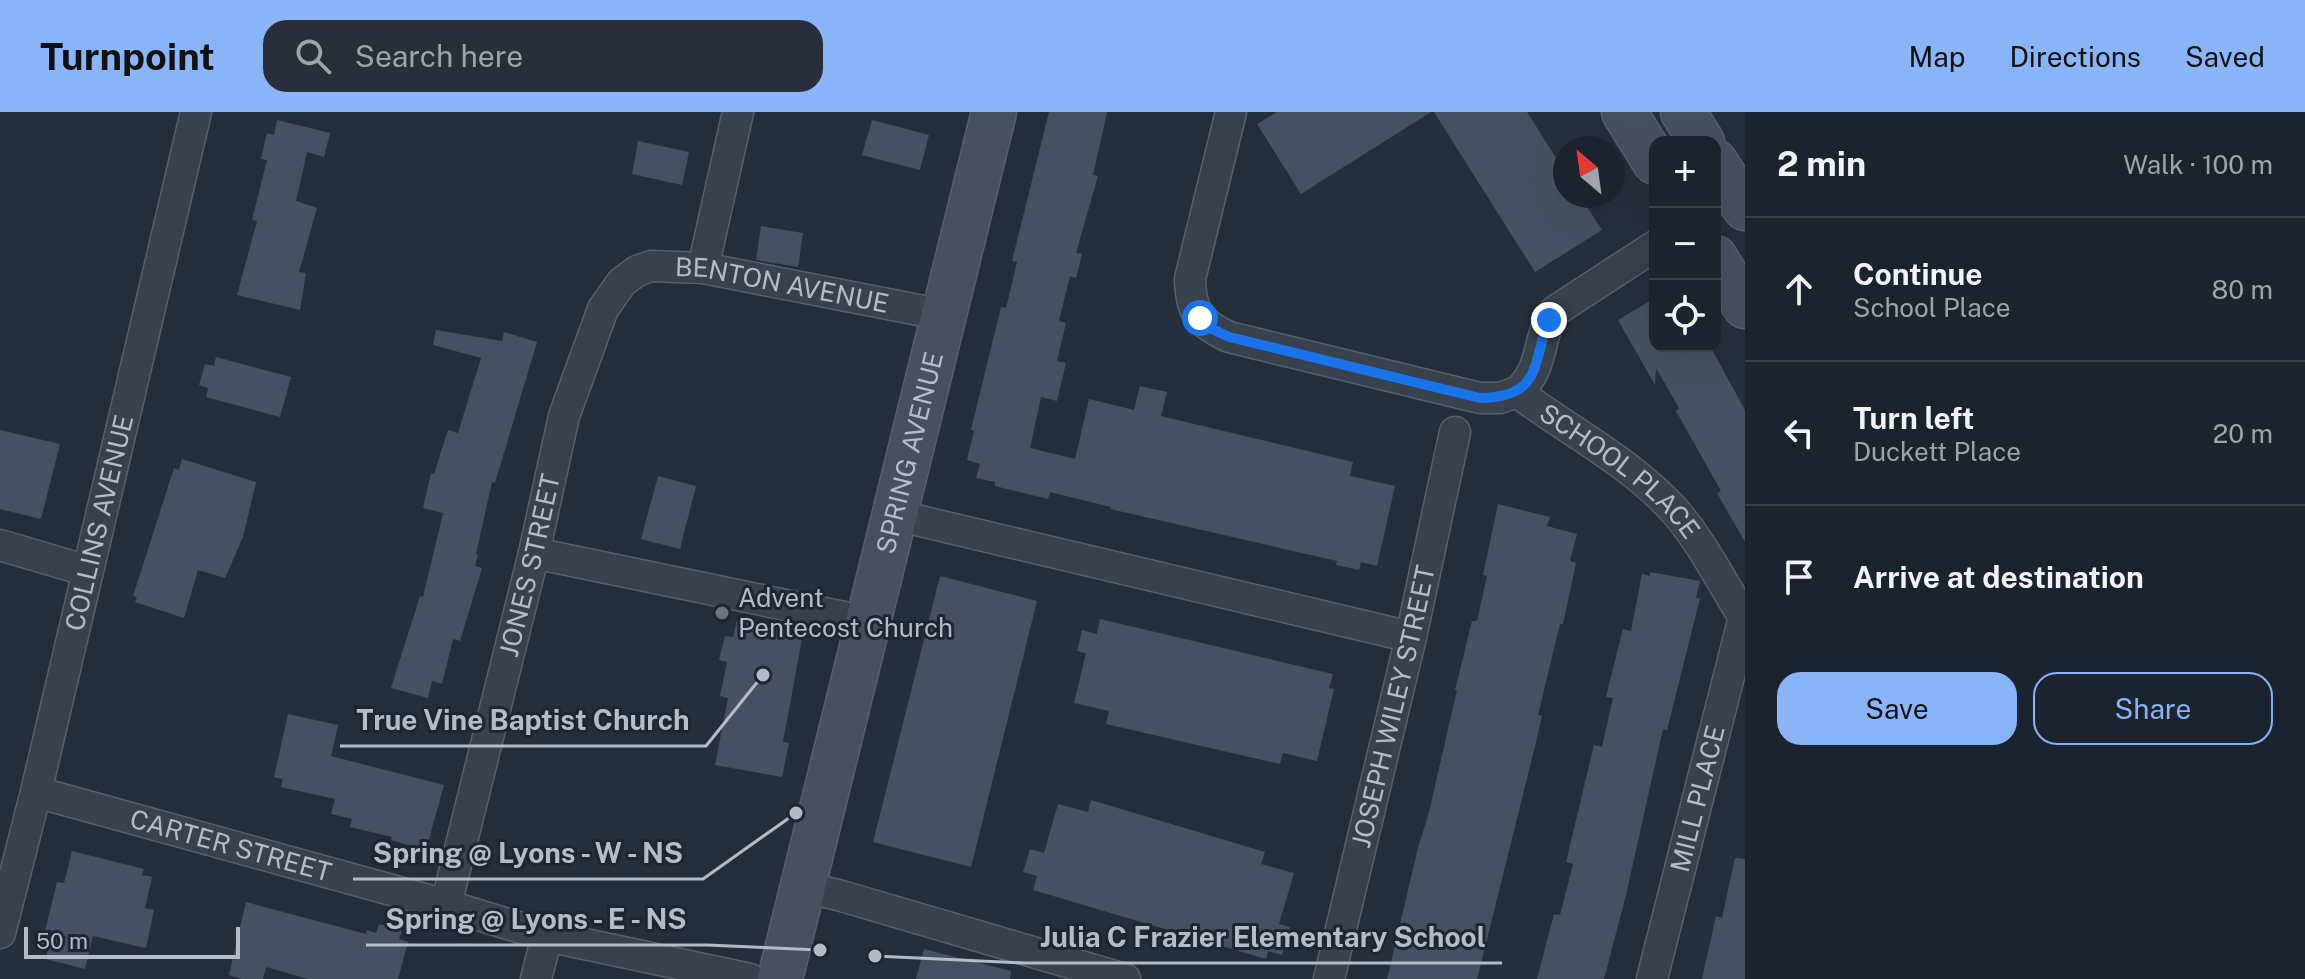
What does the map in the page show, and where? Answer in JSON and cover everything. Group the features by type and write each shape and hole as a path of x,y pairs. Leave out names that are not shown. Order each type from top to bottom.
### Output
{"street":[{"name":"COLLINS AVENUE","path":"0,930 36,792 196,112"},
{"path":"703,268 738,112"},
{"name":"SPRING AVENUE","path":"780,979 994,112"},
{"name":"SCHOOL PLACE","path":"1231,112 1190,279 1194,308 1208,327 1229,337 1480,398 1500,398 1517,392 1587,439 1666,502 1690,531 1744,618"},
{"path":"1624,112 1649,152"},
{"path":"1683,112 1698,136"},
{"path":"1721,171 1745,208"},
{"path":"1517,392 1529,382 1546,328 1555,311 1649,250"},
{"name":"BENTON AVENUE","path":"622,282 651,266 703,268 944,315"},
{"path":"1721,268 1745,306"},
{"name":"JONES STREET","path":"446,905 534,553 564,416 603,309 622,282"},
{"name":"JOSEPH WILEY STREET","path":"1329,979 1411,637 1455,432"},
{"path":"895,515 1411,637"},
{"path":"0,545 88,571"},
{"path":"534,553 868,622"},
{"name":"MILL PLACE","path":"1652,979 1744,618"},
{"name":"CARTER STREET","path":"36,792 446,905 547,936 750,979"},
{"path":"803,887 854,899 1125,979"},
{"path":"536,979 547,936"}],"building":[{"path":"1049,112 1107,112 1093,175 1098,176 1076,253 1082,254 1076,278 1070,276 1059,321 1066,323 1057,361 1066,363 1057,401 1041,397 1030,448 1075,459 1089,399 1134,410 1140,386 1167,392 1161,416 1353,462 1350,476 1395,486 1377,566 1361,562 1359,570 1336,565 1337,561 1110,509 1050,492 1048,499 976,478 980,464 967,460 974,431 971,430 1001,307 1006,308 1017,262 1012,261"},
{"path":"1277,112 1431,112 1301,194 1257,124"},
{"path":"1434,112 1527,112 1553,153 1553,208 1588,208 1602,230 1535,272"},
{"path":"277,120 330,133 324,157 307,152 296,201 317,208 299,272 306,273 300,310 237,295 257,221 252,220 267,160 261,159 267,133 274,135"},
{"path":"872,120 929,135 920,170 862,155"},
{"path":"638,141 689,152 682,185 632,174"},
{"path":"761,226 803,233 798,267 756,260"},
{"path":"1649,302 1649,352 1713,352 1745,410 1745,542 1717,493 1721,491 1676,411 1679,408 1656,368 1655,385 1618,320"},
{"path":"436,330 502,341 504,332 537,342 495,483 492,482 476,554 475,566 482,568 460,641 453,639 442,684 432,681 428,698 391,688 420,596 423,597 443,513 423,508 431,473 434,474 448,430 458,433 481,358 433,345"},
{"path":"216,357 291,377 280,417 206,397 208,388 199,385 205,364 214,366"},
{"path":"0,430 60,444 41,519 0,509"},
{"path":"182,459 256,482 243,537 225,578 198,570 184,618 135,602 137,597 133,596 174,468 179,470"},
{"path":"658,476 696,486 680,549 641,539"},
{"path":"1498,504 1550,517 1547,526 1577,534 1570,561 1576,563 1538,715 1542,716 1537,738 1477,979 1387,979 1472,621 1477,621"},
{"path":"1650,572 1700,581 1696,598 1700,598 1667,730 1663,729 1604,979 1537,979 1554,914 1560,915 1573,864 1566,862 1594,745 1602,747 1613,698 1606,697 1623,629 1631,631 1642,574 1650,576"},
{"path":"940,576 1037,601 971,867 873,842"},
{"path":"1100,619 1333,674 1329,688 1334,689 1317,761 1283,753 1280,764 1106,724 1109,711 1074,703 1086,653 1077,651 1082,630 1097,634"},
{"path":"737,620 803,634 783,742 789,743 782,777 715,765 728,698 720,696 727,662 719,660 725,636 733,637"},
{"path":"288,714 338,725 331,756 444,785 426,850 391,840 392,837 350,827 352,819 331,814 335,799 281,787 283,779 274,777"},
{"path":"1091,800 1265,852 1261,864 1294,873 1279,924 1290,927 1282,955 1268,951 1266,959 1033,890 1037,876 1023,872 1030,849 1044,853 1058,804 1088,812"},
{"path":"72,851 144,869 142,875 152,877 145,908 154,910 146,948 93,936 85,969 46,959 48,949 41,947 57,882 64,883"},
{"path":"1735,858 1745,859 1745,979 1702,979 1716,916 1722,918"},
{"path":"246,902 366,934 367,930 376,933 379,924 402,930 399,939 408,942 398,979 308,979 266,967 263,979 242,979 229,975"},
{"path":"924,949 1011,971 1010,979 916,979"}],"place":[{"name":"Advent Pentecost Church","path":"722,613"},
{"name":"True Vine Baptist Church","path":"763,675"},
{"name":"Spring @ Lyons - W - NS","path":"796,813"},
{"name":"Spring @ Lyons - E - NS","path":"820,950"},
{"name":"Julia C Frazier Elementary School","path":"875,956"}],"route":[{"path":"1200,318 1208,327 1229,337 1480,398 1500,398 1517,392 1529,382 1549,320"}]}
